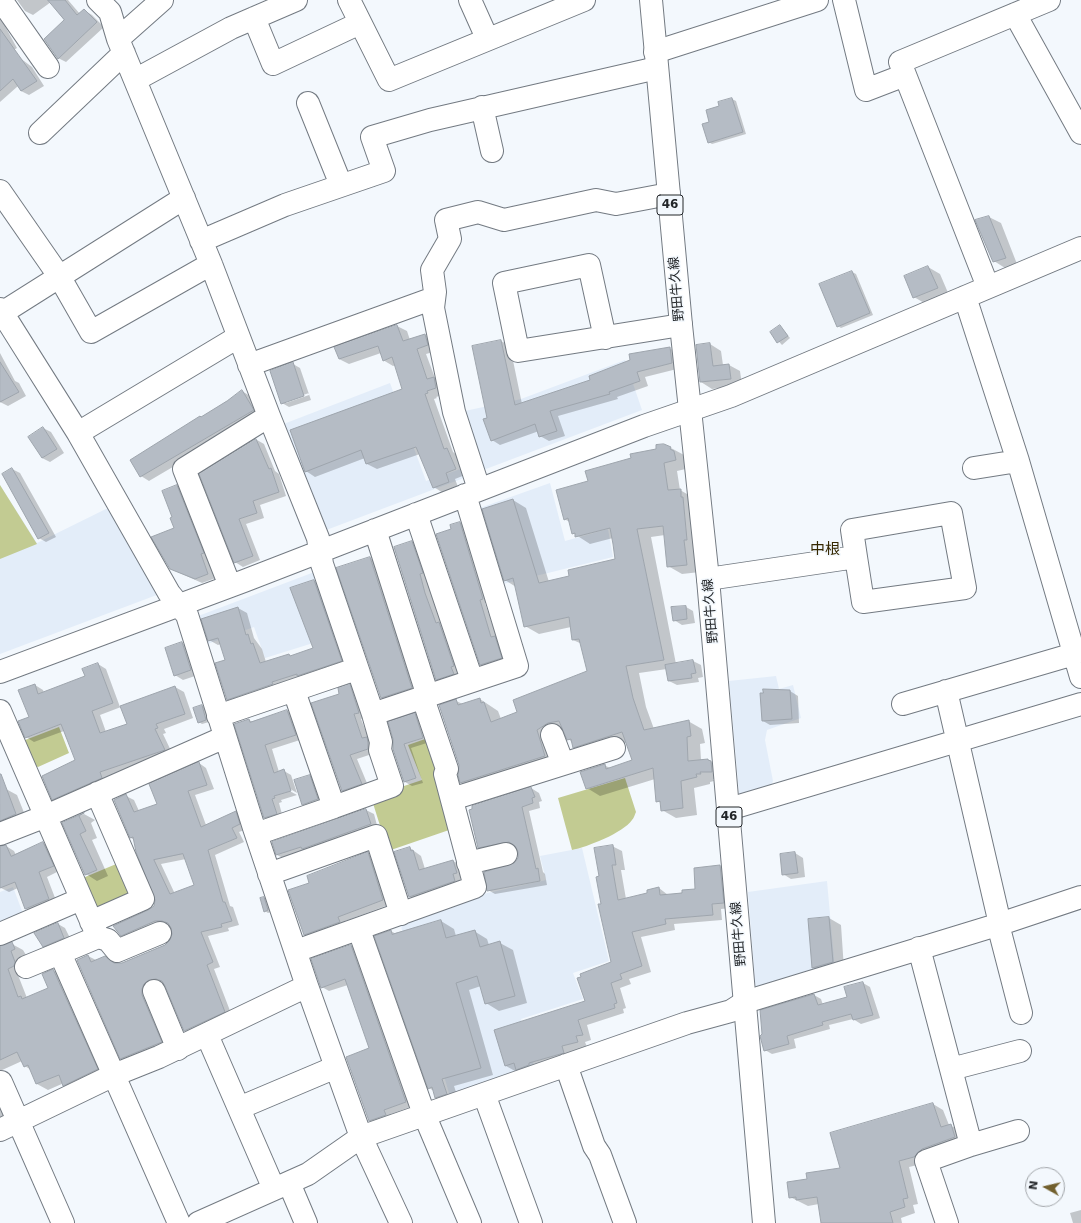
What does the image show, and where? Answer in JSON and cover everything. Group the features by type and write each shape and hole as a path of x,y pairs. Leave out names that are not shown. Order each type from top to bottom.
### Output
{"street":[{"path":"1,0 48,68"},
{"path":"98,0 110,12 121,46 211,264 249,366 318,538 322,564 356,668 373,714 381,742 380,750 392,786 256,834"},
{"path":"40,133 162,0"},
{"path":"135,80 231,28 296,0"},
{"path":"349,0 389,80 487,38 553,6 584,0"},
{"path":"470,0 487,38"},
{"name":"野田牛久線","path":"651,0 681,325 708,579 764,1223"},
{"path":"201,241 285,205 384,170 372,137 430,120 482,108 656,60 816,0"},
{"path":"844,0 866,90 905,75"},
{"path":"988,287 900,62 1049,0"},
{"path":"1015,14 1081,133"},
{"path":"254,18 274,64 360,23"},
{"path":"308,103 341,185"},
{"path":"482,108 492,151"},
{"path":"0,191 59,276 91,332 211,264"},
{"path":"373,714 426,698 472,680 517,666 472,492 433,308 434,298 432,270 450,239 446,220 478,212 504,220 596,200 616,204 669,194"},
{"path":"184,198 1,311 78,434 169,593 187,615 256,834 307,986 361,1137 401,1223"},
{"path":"0,672 320,552 644,426 731,396 988,287 1079,251"},
{"path":"605,338 589,265 502,275 518,351 605,338 681,325"},
{"path":"965,297 1018,461 1081,677"},
{"path":"249,366 434,298"},
{"path":"78,434 238,337"},
{"path":"230,586 184,468 269,416"},
{"path":"974,468 1018,461"},
{"path":"951,513 966,588 863,602 856,557 852,530 951,513"},
{"path":"416,514 472,680"},
{"path":"296,952 475,888 445,774 447,769 426,706 425,686 375,530"},
{"path":"708,579 856,557"},
{"path":"903,704 1074,654"},
{"path":"218,716 294,691 356,668"},
{"path":"294,691 334,806"},
{"path":"946,692 1000,924 1000,932 1021,1013"},
{"path":"729,810 1081,704"},
{"path":"0,711 94,929 108,940 117,951 160,933"},
{"path":"552,735 563,764"},
{"path":"0,834 46,816 225,737"},
{"path":"452,800 614,748"},
{"path":"26,968 60,953 94,929 143,899 97,793"},
{"path":"269,874 376,836 401,914"},
{"path":"468,863 506,854"},
{"path":"0,934 81,899"},
{"path":"198,1223 308,1174 361,1137 424,1114 687,1023 731,1011 745,1002 919,948 1080,902"},
{"path":"359,930 424,1114 470,1223"},
{"path":"919,948 972,1145"},
{"path":"60,953 179,1223"},
{"path":"10,1126 114,1075 178,1048 307,986"},
{"path":"154,991 178,1048"},
{"path":"206,1035 239,1108 282,1186 306,1223"},
{"path":"951,1069 1020,1051"},
{"path":"566,1065 594,1146 600,1155 625,1223"},
{"path":"239,1108 336,1067"},
{"path":"1,1082 10,1126 63,1223"},
{"path":"484,1094 532,1223"},
{"path":"946,1223 926,1161 1018,1131"}],"shaded area":[{"path":"625,360 642,410 478,472 460,412 521,399"},
{"path":"390,383 426,481 466,467 464,478 321,532 281,425"},
{"path":"550,483 565,541 608,529 613,557 499,585 477,509"},
{"path":"0,485 37,543 114,505 162,593 0,654"},
{"path":"317,571 339,635 265,658 254,627 202,646 193,618"},
{"path":"776,676 779,689 793,685 801,718 767,730 765,740 773,781 766,796 740,803 729,681"},
{"path":"582,848 609,961 573,973 583,999 521,1019 535,1068 450,1097 400,923 483,894 546,880 540,856"},
{"path":"827,881 835,970 756,994 748,892"},
{"path":"13,887 25,919 0,930 0,892"}],"green space":[{"path":"0,485 37,544 0,559"},
{"path":"59,727 69,753 38,767 30,764 20,742"},
{"path":"431,737 452,829 388,851 371,797 422,780 408,745"},
{"path":"625,778 636,812 633,819 621,830 595,843 572,850 558,798"},
{"path":"121,862 135,893 93,916 78,880"}],"building":[{"path":"48,0 65,0 77,15 84,9 97,22 58,59 44,39 64,20"},
{"path":"0,29 37,81 21,91 13,79 0,91"},
{"path":"732,98 743,132 708,143 702,124 709,122 706,110 719,106 718,102"},
{"path":"989,216 1006,258 993,262 975,220"},
{"path":"928,266 938,288 913,298 904,276"},
{"path":"852,271 870,313 837,327 819,284"},
{"path":"397,325 403,341 425,334 428,345 417,349 427,379 434,377 436,388 427,391 428,393 425,394 444,449 447,448 456,469 446,473 449,482 433,488 416,447 366,464 361,450 305,472 290,430 402,389 392,357 383,361 378,346 339,359 334,347"},
{"path":"780,325 788,336 777,343 770,332"},
{"path":"501,340 515,405 590,380 589,376 630,360 629,354 670,347 672,363 637,372 640,381 609,392 610,394 550,411 557,431 539,437 535,424 491,441 483,419 487,418 472,346"},
{"path":"710,343 713,366 729,364 731,379 700,382 696,345"},
{"path":"0,362 19,392 0,402"},
{"path":"293,362 304,396 281,404 270,371"},
{"path":"242,390 254,410 140,477 130,460 200,416 201,417 227,401"},
{"path":"43,427 57,449 42,458 28,437"},
{"path":"256,439 269,469 271,468 279,492 253,501 257,513 239,519 253,556 234,563 199,474"},
{"path":"664,444 671,447 670,449 674,451 676,460 664,463 668,490 681,489 681,497 683,497 687,540 684,540 687,565 667,567 663,526 637,529 664,660 626,666 633,698 644,730 689,720 691,736 687,737 688,761 708,759 711,761 712,772 700,772 701,774 696,774 697,777 681,781 683,808 661,811 660,801 656,802 653,768 586,789 580,772 605,764 606,769 632,760 622,732 573,748 571,739 567,740 559,721 548,723 537,730 545,756 460,783 458,775 459,765 439,705 456,699 458,705 480,698 481,703 484,702 491,722 517,712 513,700 587,671 579,639 572,640 569,617 524,627 513,578 504,581 482,509 513,499 539,583 569,576 568,570 615,559 613,544 610,528 575,537 575,533 572,534 568,518 564,520 556,490 588,481 585,471 631,458 630,454 656,449 656,445"},
{"path":"12,468 49,533 38,539 2,474"},
{"path":"177,485 204,553 201,554 208,574 195,579 170,569 151,537 174,528 170,518 172,517 162,491"},
{"path":"460,522 483,599 480,600 491,637 495,636 502,658 480,665 436,534 451,529 450,525"},
{"path":"412,541 423,573 420,574 425,593 436,623 439,622 454,666 451,667 454,674 436,680 394,547"},
{"path":"370,557 412,688 381,698 336,568"},
{"path":"314,580 342,661 297,676 297,674 272,682 273,684 227,700 215,663 225,660 218,638 208,641 201,619 238,607 246,635 248,634 251,644 253,643 260,663 289,654 290,656 313,648 290,588"},
{"path":"686,606 687,619 673,621 671,607"},
{"path":"182,642 191,670 174,676 165,648"},
{"path":"693,660 696,673 691,674 692,678 668,681 665,665"},
{"path":"98,663 113,703 92,711 100,733 127,724 120,706 175,686 185,714 156,724 158,728 155,729 165,750 100,772 102,778 52,800 42,776 75,760 61,724 25,738 18,721 29,717 18,690 35,684 38,694 85,676 82,669"},
{"path":"350,684 359,713 354,714 362,738 367,737 368,749 350,755 362,784 342,791 311,703 339,694 338,688"},
{"path":"763,689 790,690 792,719 762,721 760,693 763,693"},
{"path":"202,705 206,720 198,723 193,708"},
{"path":"287,710 296,735 265,745 274,773 284,769 291,791 274,796 275,798 272,799 277,814 264,818 234,724 249,719 250,722"},
{"path":"415,713 423,738 404,744 416,778 404,782 393,749 393,739 388,722"},
{"path":"199,762 207,785 188,791 201,827 236,811 240,824 232,828 237,838 208,850 223,902 225,902 232,921 221,924 222,927 201,932 213,962 207,965 225,1012 184,1031 162,981 156,979 149,980 144,984 142,995 162,1042 120,1059 77,960 88,955 91,962 105,956 114,963 122,963 165,945 170,940 172,934 171,928 168,923 162,921 155,921 121,936 113,926 154,906 155,900 136,852 133,837 130,838 114,800 126,794 134,812 157,804 149,784","holes":["183,854 194,885 170,894 154,860"]},
{"path":"0,774 16,814 0,821"},
{"path":"310,775 318,799 302,805 294,780"},
{"path":"531,787 535,797 532,798 533,803 522,807 540,881 487,891 484,872 514,863 518,858 518,852 515,846 509,842 478,848 469,810 472,809 472,806"},
{"path":"366,809 371,824 302,849 301,847 276,855 272,842"},
{"path":"84,813 79,816 86,831 80,834 97,870 85,875 62,823"},
{"path":"43,842 54,866 39,872 49,899 25,909 15,882 0,888 0,846 6,845 11,856"},
{"path":"613,845 616,865 612,865 618,900 647,893 647,890 659,887 660,895 682,893 682,890 695,889 694,868 720,865 724,903 712,904 713,915 665,919 666,924 632,932 642,966 620,974 622,979 611,983 617,1003 614,1004 615,1008 578,1020 583,1035 576,1036 578,1042 562,1046 564,1053 529,1063 529,1065 516,1070 514,1063 505,1066 494,1030 585,1001 577,978 581,977 580,974 611,962 598,904 601,904 596,877 599,876 594,848"},
{"path":"410,847 411,851 413,850 419,870 453,860 457,873 453,874 455,881 409,897 394,852"},
{"path":"368,852 383,900 338,917 340,922 304,935 288,890 309,883 307,876"},
{"path":"795,852 798,873 782,875 780,854"},
{"path":"264,897 268,910 264,912 260,898"},
{"path":"829,917 833,962 812,968 808,919"},
{"path":"441,920 446,938 475,930 480,947 500,941 515,996 485,1004 477,976 456,983 481,1068 442,1079 447,1094 435,1098 432,1087 428,1089 374,936 391,930 392,934"},
{"path":"58,923 64,938 43,947 34,933"},
{"path":"12,942 15,949 11,951 15,962 14,966 8,969 18,997 21,996 22,999 48,988 42,974 53,969 98,1069 63,1086 59,1075 36,1084 28,1065 24,1067 17,1052 0,1060 0,946"},
{"path":"351,945 406,1102 384,1110 386,1115 369,1121 346,1057 369,1048 345,979 321,988 311,959"},
{"path":"863,982 873,1015 853,1020 851,1014 822,1022 823,1025 787,1036 789,1044 764,1051 760,1036 762,1034 760,1010 814,994 818,1005 847,997 844,987"},
{"path":"933,1103 941,1127 951,1124 955,1137 922,1149 914,1157 899,1161 908,1198 903,1199 905,1207 890,1212 893,1223 821,1223 817,1197 796,1200 796,1197 789,1198 787,1182 807,1179 806,1173 840,1168 830,1133"}],"district":[{"name":"中根","path":"825,550"}]}
